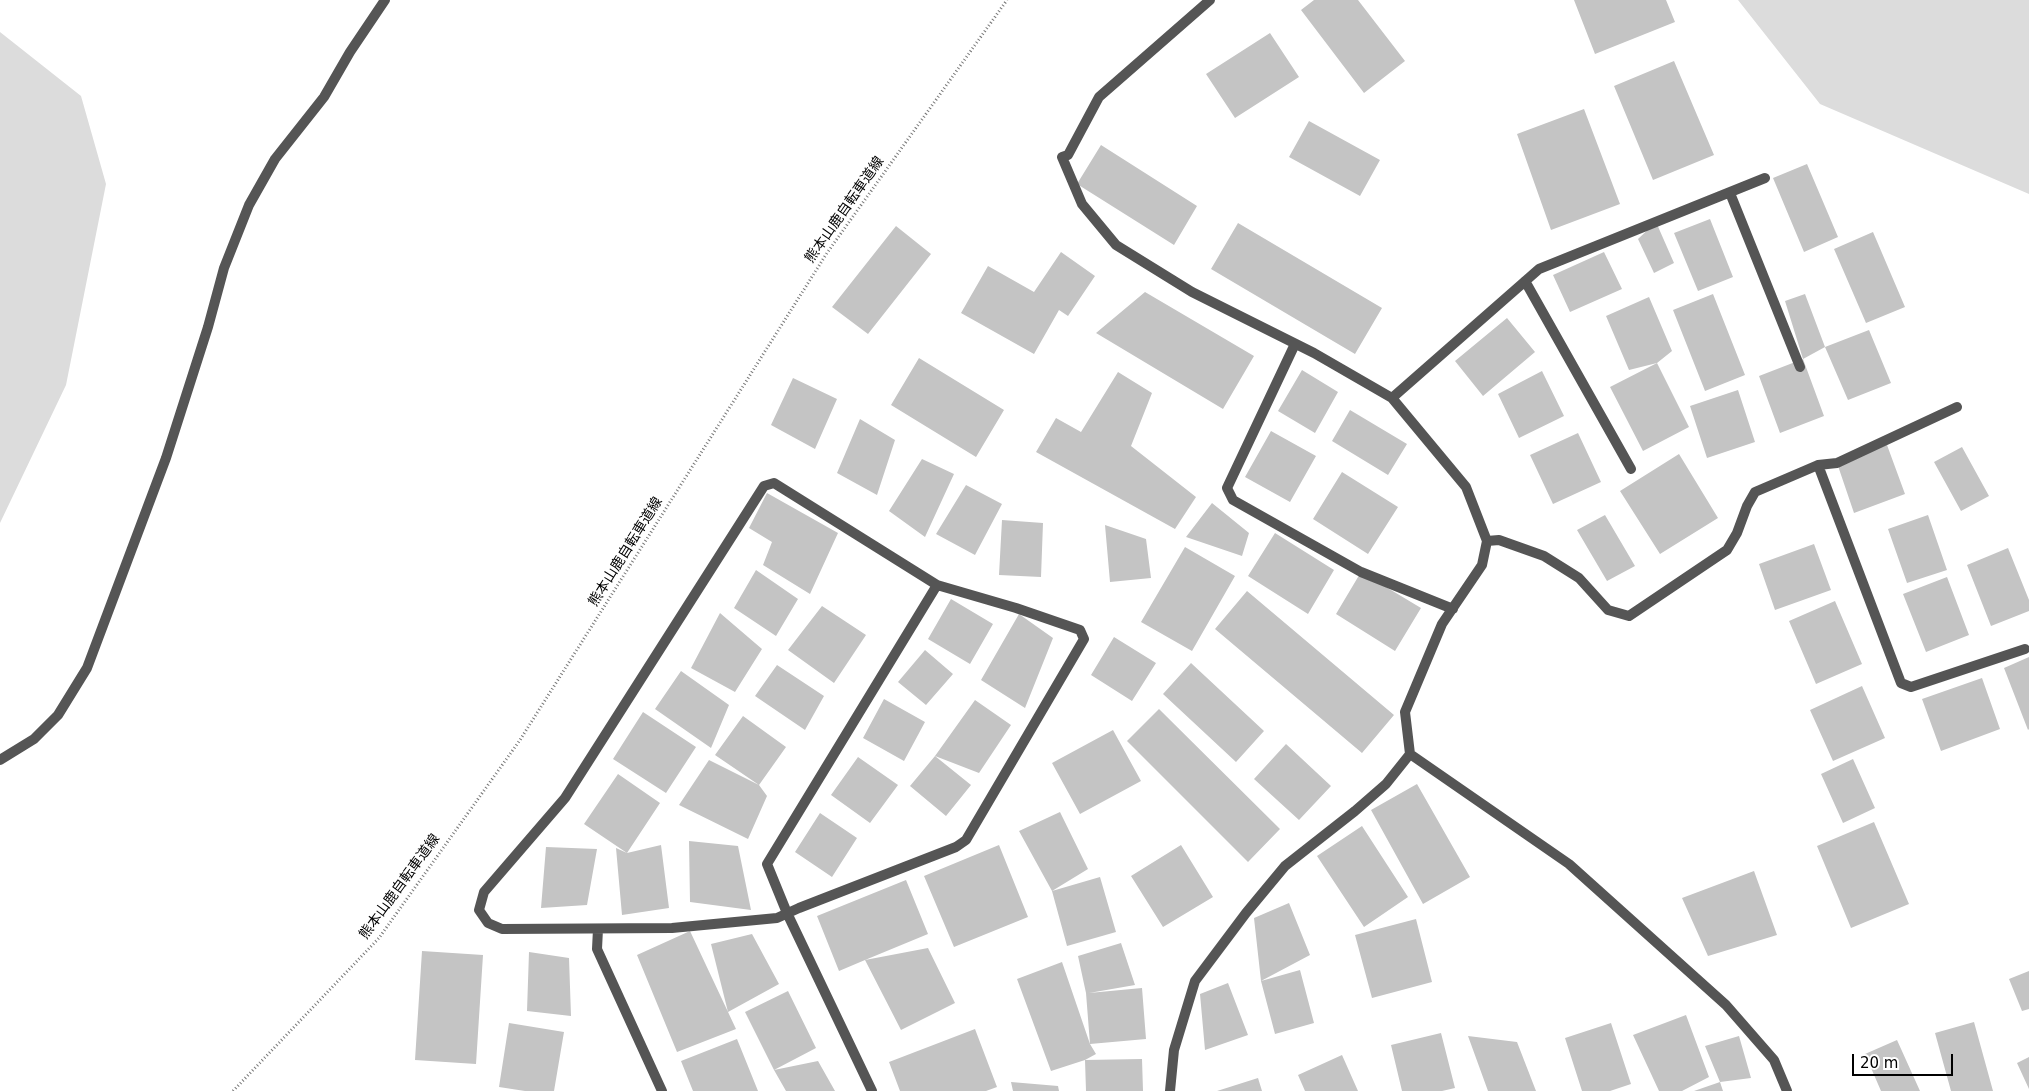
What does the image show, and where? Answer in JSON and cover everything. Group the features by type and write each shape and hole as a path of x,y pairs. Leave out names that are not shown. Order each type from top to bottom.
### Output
{"street":[{"path":"0,760 34,739 58,715 87,668 166,458 208,327 224,268 249,205 275,159 324,97 350,52 385,0"},
{"path":"1170,1091 1174,1050 1195,981 1246,913 1285,866 1386,784 1410,754 1405,712 1442,624 1482,565 1487,541 1466,487 1392,398 1295,344 1192,292 1116,245 1082,204 1062,157 1068,155 1099,97 1210,0"},
{"path":"1392,398 1539,269 1765,178"},
{"path":"1730,193 1800,367"},
{"path":"1525,281 1631,469"},
{"path":"1295,344 1227,488 1233,500 1361,572 1453,609"},
{"path":"1487,541 1499,540 1544,556 1579,578 1608,610 1629,616 1727,550 1738,533 1746,506 1756,492 1818,465 1836,463 1958,407"},
{"path":"1818,465 1901,683 1910,687 2026,648"},
{"path":"774,483 937,584 1080,630 1084,640 966,840 956,847 787,914 778,918 682,927 502,930 488,923 479,910 484,892 565,798 764,486 774,483"},
{"path":"872,1091 787,914 767,864 937,584"},
{"path":"1410,754 1569,864 1584,877 1726,1005 1774,1060 1787,1091"},
{"path":"598,929 597,949 662,1091"}],"path":[{"name":"熊本山鹿自転車道線","path":"233,1091 379,938 520,740 828,253 1007,0"}],"shaded area":[{"path":"1738,0 2029,0 2029,194 1820,104"},
{"path":"0,32 81,96 106,184 66,385 0,523"}],"building":[{"path":"1314,0 1358,0 1405,61 1364,93 1301,10"},
{"path":"1574,0 1666,0 1675,22 1595,54"},
{"path":"1270,33 1299,77 1235,118 1206,74"},
{"path":"1674,61 1714,155 1653,180 1614,86"},
{"path":"1584,109 1620,204 1551,230 1517,134"},
{"path":"1309,121 1380,160 1360,196 1289,157"},
{"path":"1101,145 1197,206 1174,245 1077,184"},
{"path":"1807,164 1838,237 1804,252 1773,178"},
{"path":"1710,219 1733,277 1698,291 1674,233"},
{"path":"1656,222 1674,263 1654,273 1638,239"},
{"path":"1238,223 1382,308 1355,354 1211,269"},
{"path":"896,226 931,254 868,334 832,307"},
{"path":"1873,232 1905,307 1866,323 1834,249"},
{"path":"1061,252 1095,276 1068,316 1059,310 1034,354 961,313 988,266 1034,292"},
{"path":"1604,252 1622,289 1570,312 1553,275"},
{"path":"1145,292 1254,356 1223,409 1096,333"},
{"path":"1713,294 1745,375 1705,391 1673,310"},
{"path":"1805,294 1825,347 1803,359 1785,301"},
{"path":"1649,297 1672,351 1657,363 1629,370 1606,316"},
{"path":"1507,318 1535,352 1483,396 1455,361"},
{"path":"1869,330 1891,383 1848,400 1825,347"},
{"path":"919,358 1004,410 976,457 891,405"},
{"path":"1803,359 1824,416 1780,433 1759,376"},
{"path":"1657,363 1689,427 1643,451 1610,387"},
{"path":"1302,370 1338,392 1315,433 1278,411"},
{"path":"1542,371 1564,416 1519,438 1498,394"},
{"path":"1118,372 1152,393 1131,446 1196,497 1175,529 1036,452 1056,418 1081,432"},
{"path":"793,378 837,399 815,449 771,425"},
{"path":"1738,390 1755,442 1707,458 1690,406"},
{"path":"1350,410 1407,444 1388,475 1332,441"},
{"path":"860,419 895,440 877,495 837,473"},
{"path":"1271,431 1316,456 1290,502 1245,477"},
{"path":"1578,433 1601,482 1553,504 1530,455"},
{"path":"1887,445 1905,494 1854,513 1837,463"},
{"path":"1962,447 1989,496 1961,511 1934,462"},
{"path":"1679,454 1718,518 1660,554 1620,491"},
{"path":"922,459 954,474 925,537 889,511"},
{"path":"1342,472 1398,507 1368,554 1313,519"},
{"path":"966,485 1002,504 975,555 936,534"},
{"path":"767,493 838,533 810,594 763,565 772,542 749,528"},
{"path":"1212,503 1249,533 1242,556 1186,537"},
{"path":"1605,515 1635,566 1607,581 1577,530"},
{"path":"1928,515 1947,570 1907,583 1888,529"},
{"path":"1002,520 1043,523 1041,577 999,575"},
{"path":"1105,525 1146,539 1151,578 1110,582"},
{"path":"1275,533 1334,570 1308,614 1248,576"},
{"path":"1814,544 1831,590 1775,610 1759,564"},
{"path":"1185,547 1235,576 1192,651 1141,622"},
{"path":"2008,548 2029,600 2029,611 1991,626 1967,565"},
{"path":"756,570 798,599 776,636 734,608"},
{"path":"1361,572 1421,608 1395,651 1336,614"},
{"path":"1947,577 1969,635 1926,652 1903,594"},
{"path":"1247,591 1394,715 1362,753 1215,629"},
{"path":"951,599 993,624 970,664 928,639"},
{"path":"1835,601 1862,664 1816,684 1789,621"},
{"path":"822,606 866,635 834,683 788,650"},
{"path":"720,613 762,649 735,692 691,668"},
{"path":"1019,614 1053,638 1025,708 981,680"},
{"path":"1114,637 1156,663 1132,701 1091,675"},
{"path":"925,650 953,674 926,705 898,682"},
{"path":"2029,657 2029,729 2028,730 2004,668"},
{"path":"1191,663 1264,731 1236,762 1163,694"},
{"path":"777,665 824,696 805,730 755,696"},
{"path":"681,671 729,705 711,748 655,709"},
{"path":"1982,678 2000,729 1941,751 1922,699"},
{"path":"1862,686 1885,738 1833,761 1810,710"},
{"path":"884,699 925,722 904,761 863,738"},
{"path":"975,700 1011,725 979,773 935,756"},
{"path":"1159,709 1280,829 1248,862 1127,741"},
{"path":"643,712 696,747 666,793 613,759"},
{"path":"743,716 786,747 759,785 715,755"},
{"path":"1113,730 1141,781 1080,814 1052,763"},
{"path":"1286,744 1331,786 1299,820 1254,779"},
{"path":"935,756 971,785 946,816 910,786"},
{"path":"858,757 898,785 870,823 831,795"},
{"path":"1853,759 1875,808 1843,823 1821,774"},
{"path":"709,760 759,785 767,796 748,839 679,805"},
{"path":"618,774 660,803 627,853 584,824"},
{"path":"1417,784 1470,877 1423,904 1371,810"},
{"path":"1060,812 1088,869 1052,891 1019,831"},
{"path":"820,813 857,838 832,877 795,852"},
{"path":"1874,822 1909,904 1851,928 1817,846"},
{"path":"1362,826 1408,897 1364,927 1317,856"},
{"path":"689,841 738,846 751,910 690,902"},
{"path":"661,845 669,908 622,915 616,848 627,853"},
{"path":"999,845 1028,917 954,947 924,876"},
{"path":"1181,845 1213,897 1163,927 1131,876"},
{"path":"546,847 597,849 587,905 541,908"},
{"path":"1754,871 1777,935 1708,956 1682,898"},
{"path":"1100,877 1116,932 1067,946 1052,891"},
{"path":"906,880 928,934 839,971 817,916"},
{"path":"1289,903 1310,955 1261,981 1254,918"},
{"path":"1416,919 1432,982 1372,998 1355,935"},
{"path":"690,931 736,1029 677,1052 637,955"},
{"path":"752,934 779,984 728,1012 711,944"},
{"path":"1121,943 1135,985 1089,993 1142,988 1146,1039 1090,1044 1086,993 1078,956"},
{"path":"928,948 955,1003 901,1030 865,960"},
{"path":"422,951 483,955 476,1064 415,1060"},
{"path":"529,952 569,958 571,1016 527,1011"},
{"path":"1062,962 1090,1044 1096,1054 1085,1060 1051,1071 1017,979"},
{"path":"1300,970 1314,1023 1275,1034 1261,981"},
{"path":"2029,971 2029,1009 2022,1011 2009,979"},
{"path":"1228,983 1248,1035 1205,1050 1200,994"},
{"path":"788,991 816,1048 774,1070 745,1012"},
{"path":"1686,1015 1709,1077 1682,1091 1659,1091 1633,1035"},
{"path":"1974,1022 1993,1091 1951,1091 1935,1033"},
{"path":"509,1023 564,1032 554,1091 525,1091 499,1087"},
{"path":"1611,1023 1631,1084 1610,1091 1582,1091 1565,1038"},
{"path":"975,1029 997,1087 986,1091 900,1091 889,1062"},
{"path":"1441,1033 1455,1088 1442,1091 1402,1091 1391,1045"},
{"path":"1468,1036 1517,1042 1536,1091 1488,1091"},
{"path":"1739,1036 1751,1078 1720,1082 1705,1046"},
{"path":"737,1039 758,1091 693,1091 681,1061"},
{"path":"1897,1040 1920,1091 1881,1091 1865,1054"},
{"path":"1342,1055 1358,1091 1305,1091 1298,1075"},
{"path":"2029,1057 2029,1089 2017,1063"},
{"path":"1142,1059 1143,1091 1086,1091 1085,1060"},
{"path":"818,1061 835,1091 786,1091 774,1070"},
{"path":"1258,1078 1262,1091 1217,1091"},
{"path":"1011,1082 1058,1086 1059,1091 1013,1091"},
{"path":"1720,1082 1723,1091 1694,1091"}]}
